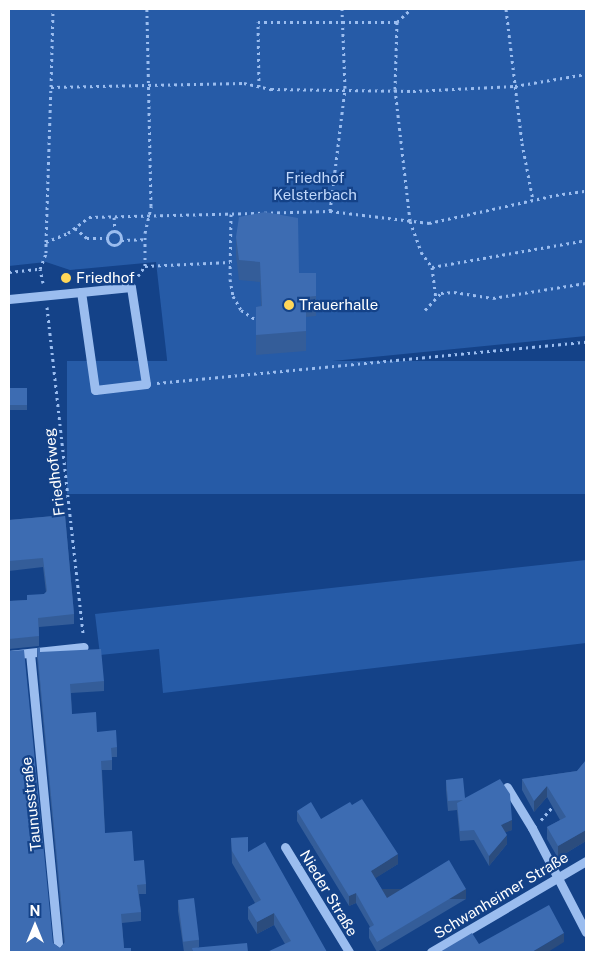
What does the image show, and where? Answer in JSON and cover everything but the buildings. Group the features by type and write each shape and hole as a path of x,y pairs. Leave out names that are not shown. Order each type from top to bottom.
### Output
{"street":[{"path":"9,300 81,292 131,287 146,384 95,390 81,292"},
{"path":"9,655 84,647"},
{"name":"Taunusstraße","path":"30,652 59,952"},
{"path":"507,787 532,828 586,932"},
{"name":"Nieder Straße","path":"285,847 349,952"},
{"name":"Schwanheimer Straße","path":"431,952 586,860"}],"path":[{"path":"9,272 40,269 46,253 53,9"},
{"path":"148,9 151,206 145,239 145,266 230,262"},
{"path":"330,211 345,88 342,9"},
{"path":"259,86 258,22 397,22 411,9"},
{"path":"506,9 515,86 533,200"},
{"path":"397,22 395,89 410,221 421,252 432,266 436,298"},
{"path":"51,86 244,83 259,86 395,89 515,86 586,74"},
{"path":"46,242 75,228 89,217 330,211 429,223 533,200 586,192"},
{"path":"231,214 230,262 234,296 241,310 258,322"},
{"path":"75,228 87,238 107,238 115,230 114,217"},
{"path":"115,230 120,233 121,240"},
{"path":"107,238 113,245 121,240 145,239"},
{"path":"432,266 586,240"},
{"path":"425,310 441,293 454,292 494,298 526,295 586,283"},
{"name":"Friedhofweg","path":"46,296 84,647"},
{"path":"146,384 586,342"},
{"path":"532,828 561,796"}],"green space":[{"name":"Friedhof Kelsterbach","path":"9,9 586,9 586,336 169,377 156,262 70,270 46,262 9,266"},
{"path":"67,361 586,361 586,494 67,494"},
{"path":"586,560 586,643 163,693 159,649 100,655 95,614"}],"place":[{"name":"Friedhof","path":"66,278"},
{"name":"Trauerhalle","path":"289,305"}]}
